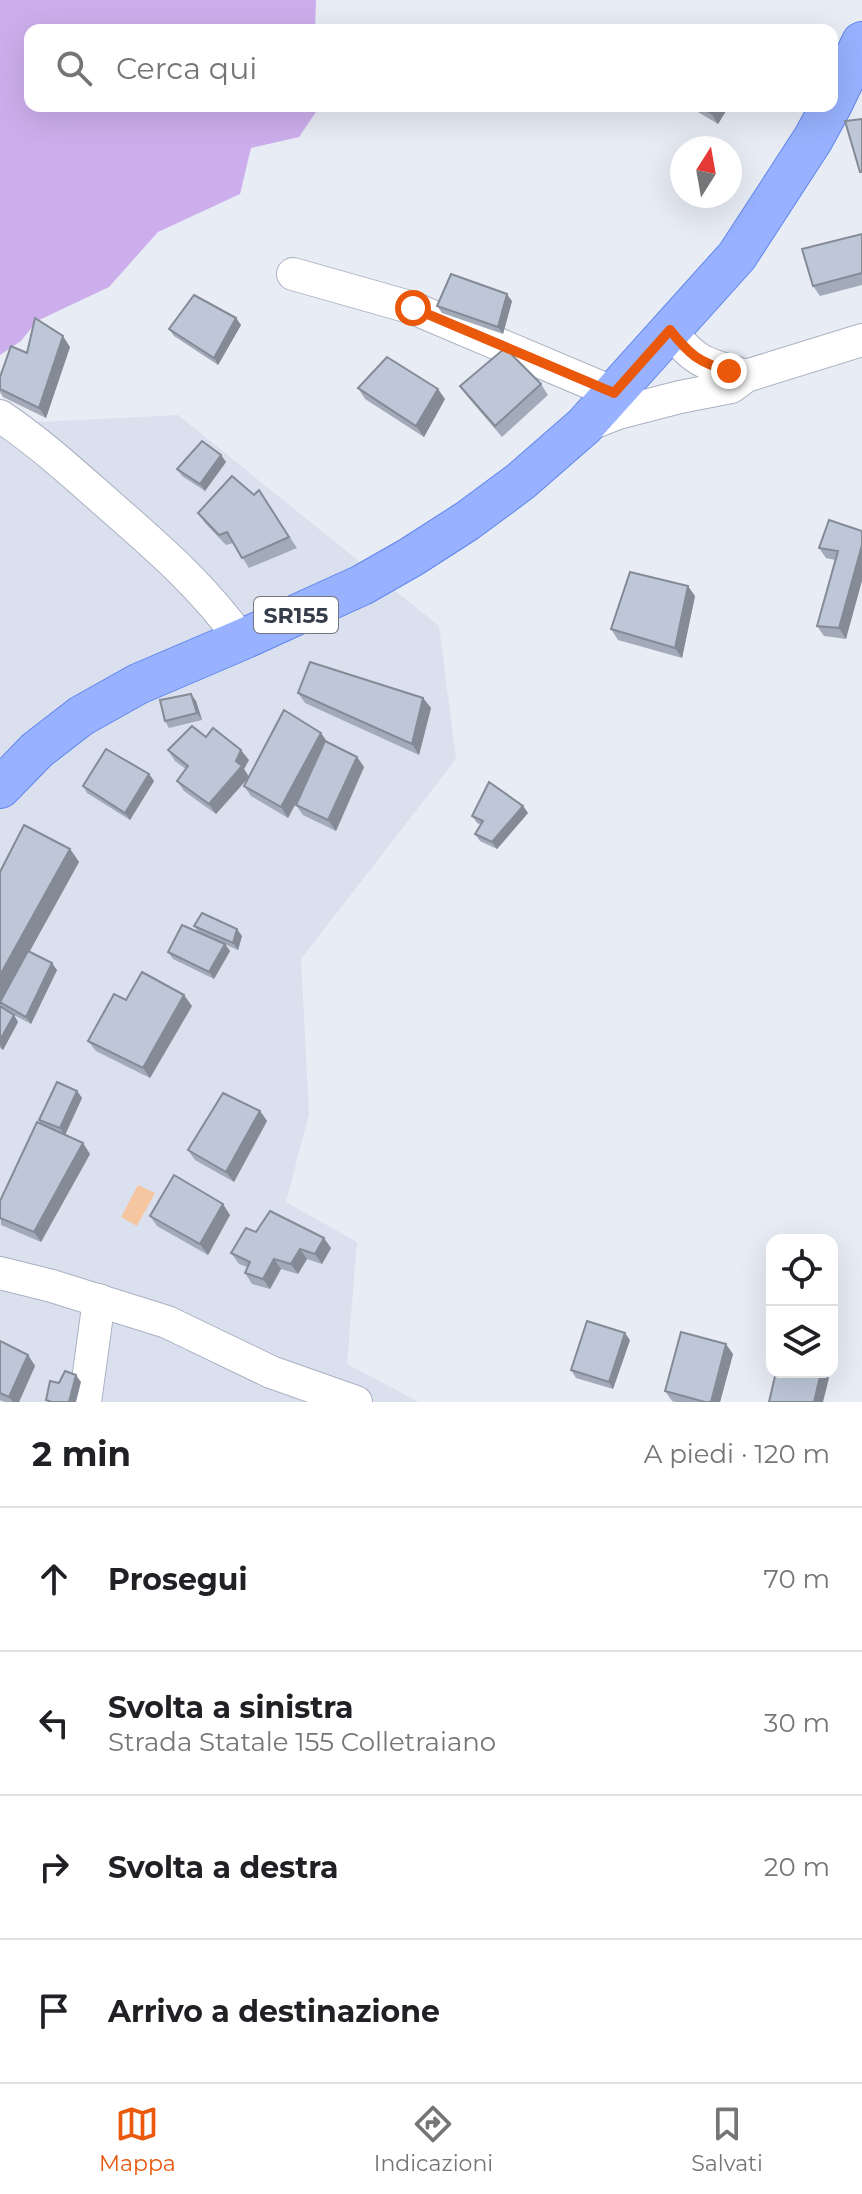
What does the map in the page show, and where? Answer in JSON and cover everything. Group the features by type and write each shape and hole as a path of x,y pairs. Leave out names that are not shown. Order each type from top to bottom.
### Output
{"main road":[{"name":"SR155","path":"838,90 862,42"},
{"name":"SR155","path":"0,788 37,750 81,716 138,684 362,585 467,521 521,481 584,426 737,256 825,116"}],"street":[{"path":"293,274 413,308 626,380 649,383 680,397"},
{"path":"670,330 685,350 705,364 746,376"},
{"path":"584,426 618,413 731,387 746,376 862,340"},
{"path":"0,416 29,435 155,545 221,612 241,640"},
{"path":"0,1273 167,1322 271,1372 356,1402"},
{"path":"85,1402 99,1300"}],"shaded area":[{"path":"0,0 316,0 315,24 24,24 24,112 316,112 299,137 251,148 240,194 158,232 109,287 37,321 21,341 0,355"},
{"path":"178,415 439,626 456,759 301,959 309,1114 286,1202 357,1242 347,1364 419,1402 0,1402 0,424"},
{"path":"138,1185 155,1193 137,1226 121,1217"}],"building":[{"path":"862,119 862,172 860,172 845,121"},
{"path":"862,234 862,273 813,286 802,249"},
{"path":"451,274 507,294 498,327 437,306"},
{"path":"194,295 236,318 214,358 169,329"},
{"path":"35,318 63,336 39,408 0,389 0,377 11,346 27,353"},
{"path":"505,348 541,384 495,426 460,386"},
{"path":"387,357 438,389 416,426 358,388"},
{"path":"202,441 221,455 200,484 177,469"},
{"path":"232,476 254,495 259,490 289,537 242,558 227,532 219,535 198,513"},
{"path":"829,520 862,531 862,545 839,628 817,626 838,551 819,548"},
{"path":"630,572 688,586 675,648 611,629"},
{"path":"310,662 423,698 412,744 298,693"},
{"path":"191,694 197,713 165,721 160,700"},
{"path":"284,710 321,733 281,807 244,786"},
{"path":"192,726 206,737 213,728 241,750 236,761 242,766 209,804 177,781 188,766 168,750"},
{"path":"325,741 357,757 328,820 296,805"},
{"path":"106,749 149,774 125,813 83,786"},
{"path":"489,782 523,806 492,842 475,834 483,821 472,816"},
{"path":"24,825 70,849 0,975 0,872"},
{"path":"202,913 237,929 233,943 194,926"},
{"path":"182,925 225,944 209,972 168,952"},
{"path":"28,951 52,963 26,1017 0,1002"},
{"path":"142,972 184,995 143,1068 88,1041 114,994 126,1000"},
{"path":"0,1006 14,1015 0,1040"},
{"path":"57,1082 77,1091 60,1128 39,1120"},
{"path":"223,1093 260,1111 226,1172 188,1150"},
{"path":"37,1122 83,1143 34,1232 0,1218 0,1201"},
{"path":"174,1175 223,1204 200,1244 150,1216"},
{"path":"270,1211 324,1238 315,1254 300,1249 291,1264 274,1259 263,1279 245,1273 250,1262 231,1253 246,1228 256,1232"},
{"path":"587,1321 625,1333 609,1382 571,1370"},
{"path":"681,1332 726,1344 711,1402 665,1391"},
{"path":"0,1341 28,1355 9,1397 0,1393"},
{"path":"65,1371 76,1375 69,1402 46,1400 50,1381 59,1383"},
{"path":"775,1378 820,1378 814,1402 769,1402"}],"route":[{"path":"413,308 614,393 670,330 685,350 705,364 729,371"}]}
